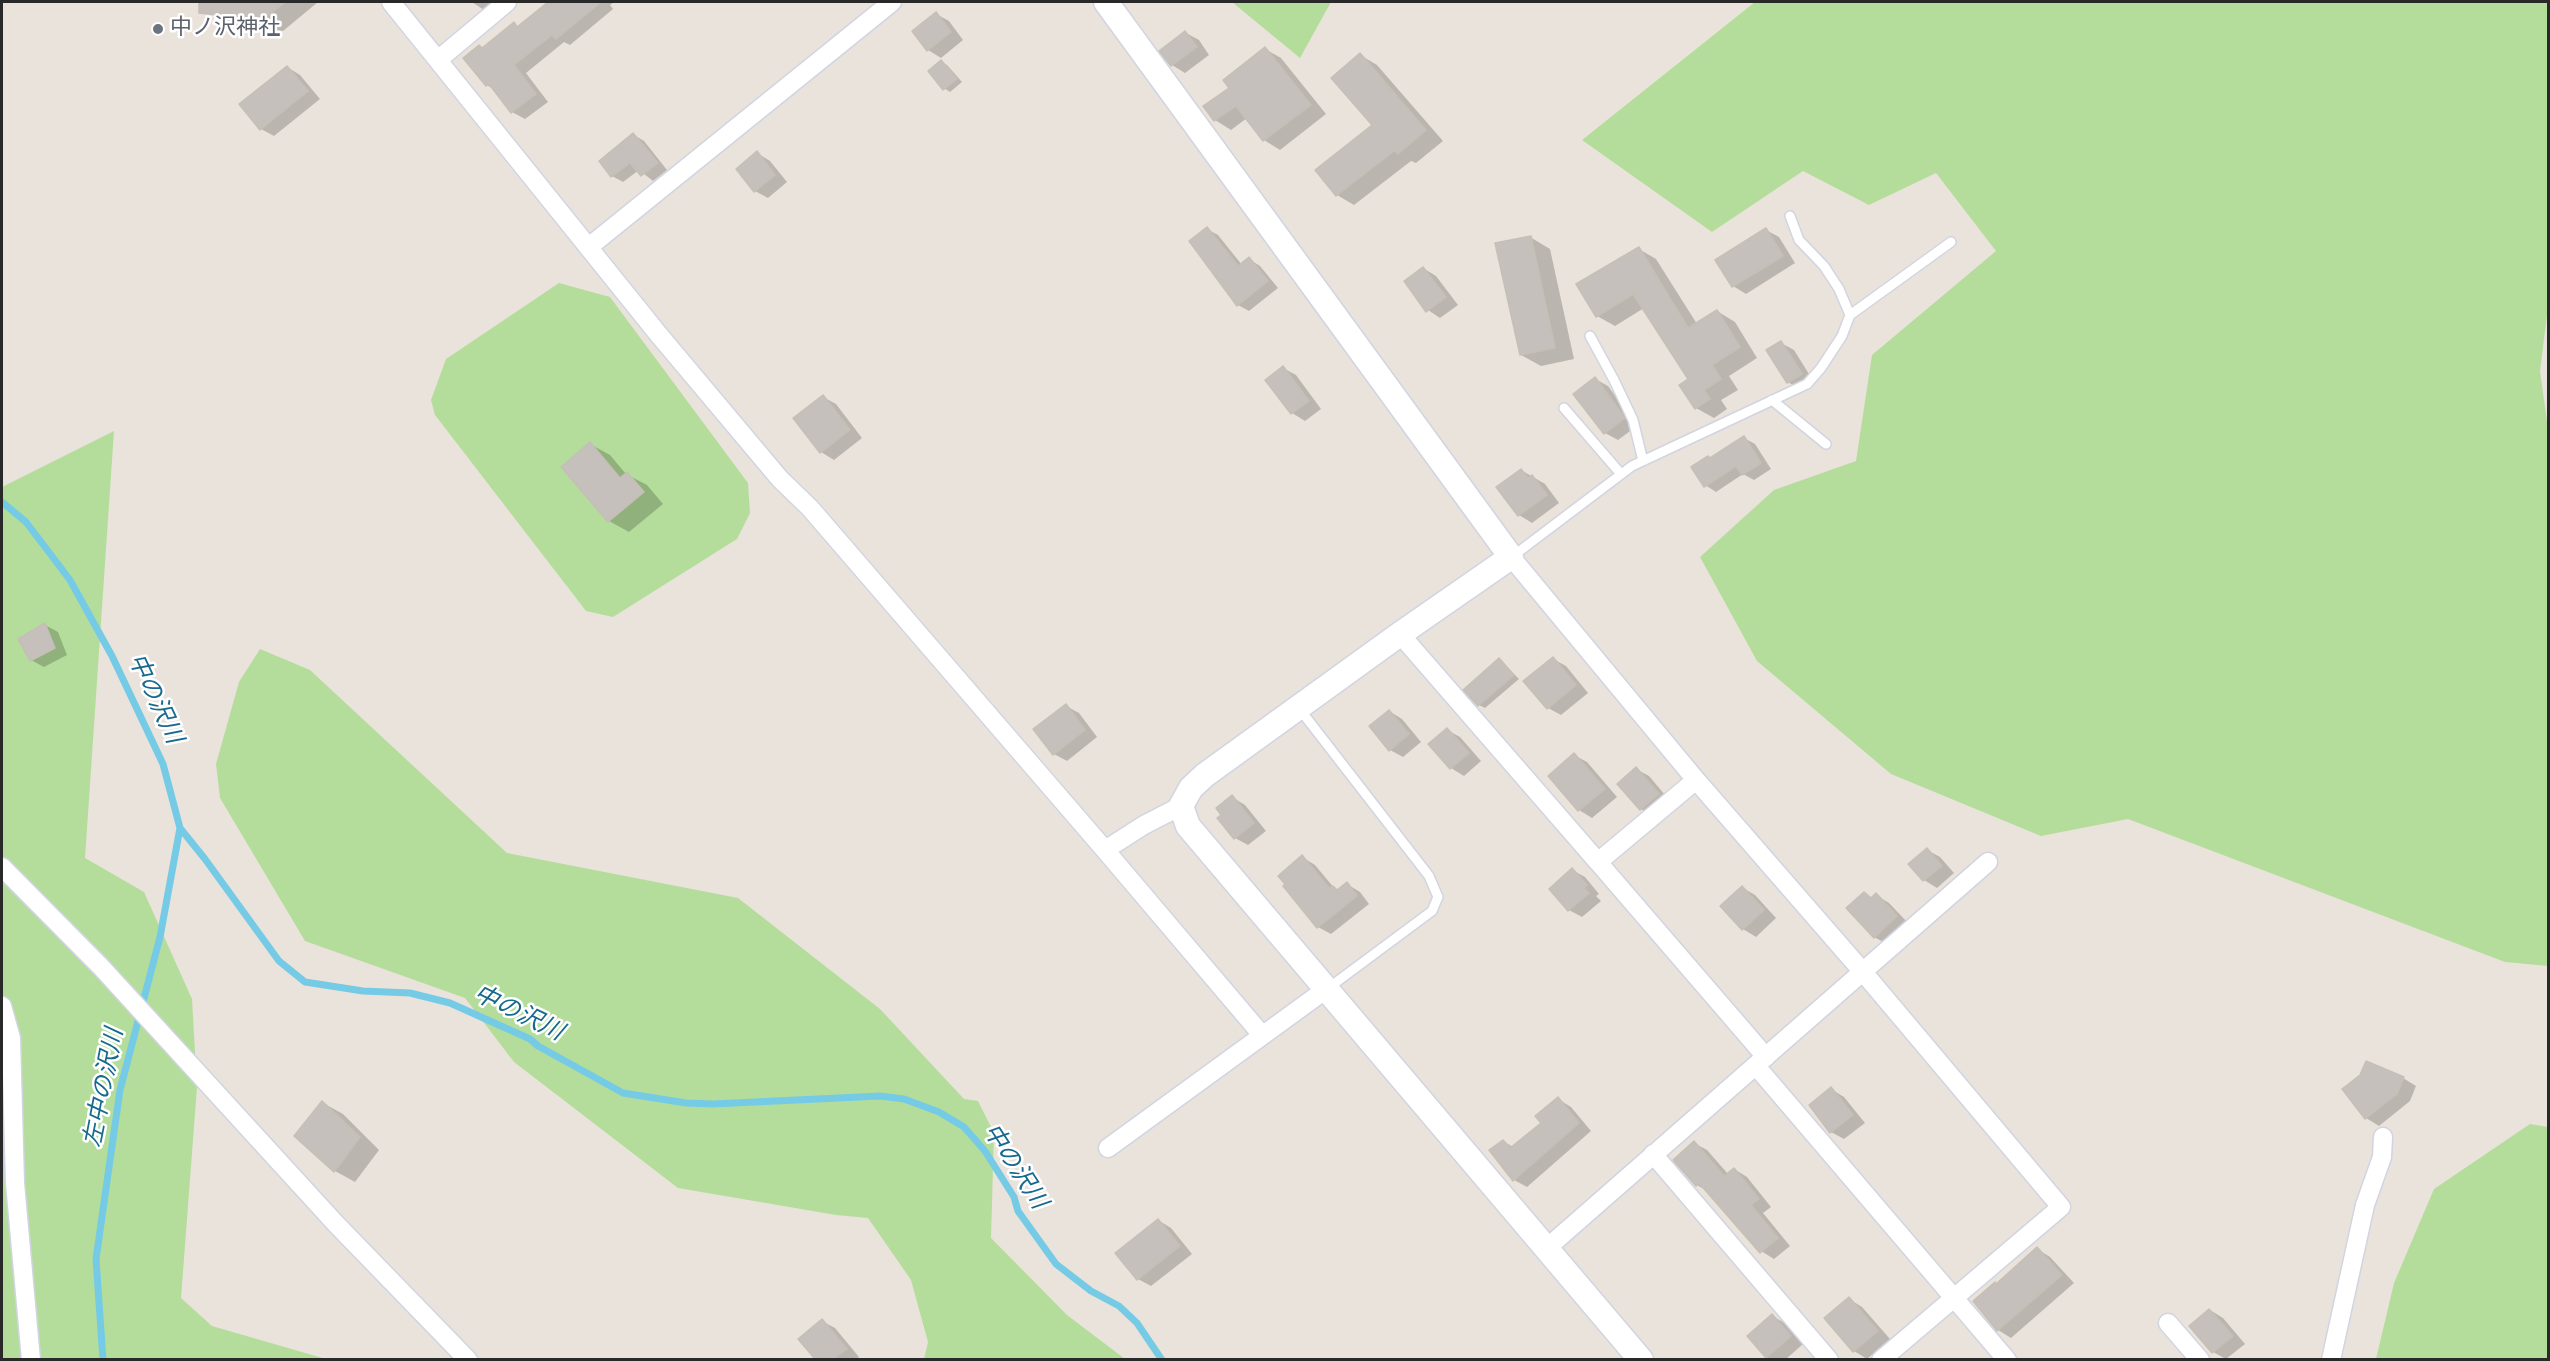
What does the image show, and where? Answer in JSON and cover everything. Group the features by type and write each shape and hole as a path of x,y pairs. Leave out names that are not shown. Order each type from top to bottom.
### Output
{"street":[{"path":"391,2 590,246 659,335 780,479 810,508 1106,850 1262,1035"},
{"path":"439,59 507,2"},
{"path":"590,246 892,2"},
{"path":"1106,2 1511,557 1696,780 1863,972 2061,1207 1881,1359"},
{"path":"1106,850 1144,825 1181,806 1191,788 1205,775 1511,557"},
{"path":"1400,634 1598,862 1954,1298 2007,1359"},
{"path":"1598,862 1696,780"},
{"path":"1181,806 1188,826 1325,990 1641,1359"},
{"path":"1546,1248 1988,862"},
{"path":"2,867 101,967 336,1224 468,1359"},
{"path":"1108,1148 1325,990"},
{"path":"2,1006 11,1038 15,1183 31,1359"},
{"path":"2331,1359 2365,1205 2382,1156 2383,1137"},
{"path":"1653,1154 1829,1359"},
{"path":"2168,1323 2200,1359"}],"lane":[{"path":"1790,216 1799,240 1824,266 1839,289 1850,315"},
{"path":"1511,557 1621,474 1642,461 1807,384 1821,368 1842,336 1850,315 1951,242"},
{"path":"1590,336 1633,420 1642,461"},
{"path":"1772,400 1826,444"},
{"path":"1564,408 1621,474"},
{"path":"1298,707 1429,876 1438,897 1432,911 1325,990"}],"green space":[{"path":"1232,2 1331,2 1300,58"},
{"path":"1755,2 2548,2 2548,307 2540,371 2548,429 2548,966 2505,962 2128,819 2041,836 1891,774 1757,661 1700,557 1774,490 1856,461 1872,355 1996,251 1936,173 1869,205 1803,171 1712,232 1582,140"},
{"path":"559,283 610,297 748,483 750,513 737,539 613,617 586,611 435,415 431,400 446,359"},
{"path":"114,431 85,858 144,892 192,999 197,1087 181,1298 212,1326 326,1359 2,1360 2,487"},
{"path":"260,649 310,670 507,853 738,898 880,1009 964,1099 978,1101 994,1133 991,1238 1067,1315 1125,1359 924,1359 928,1342 911,1280 868,1218 836,1215 678,1188 514,1062 465,998 305,941 220,798 216,764 239,682"},
{"path":"2530,1124 2548,1127 2548,1359 2376,1359 2394,1283 2434,1189"}],"building":[{"path":"199,2 285,2 263,20 199,13"},
{"path":"548,2 601,2 556,39 552,35 514,65 536,94 511,113 489,84 486,86 463,58 479,45 482,48 514,22 517,27"},
{"path":"936,12 951,32 927,51 912,31"},
{"path":"1185,31 1197,47 1171,66 1159,51"},
{"path":"1265,47 1311,105 1263,141 1236,106 1214,121 1203,106 1229,88 1223,80"},
{"path":"1360,53 1426,130 1398,154 1394,151 1336,196 1315,170 1372,125 1331,78"},
{"path":"941,60 957,79 943,90 928,71"},
{"path":"287,66 308,91 260,130 239,104"},
{"path":"633,133 658,163 641,176 630,163 611,177 599,161"},
{"path":"757,151 775,175 754,192 736,169"},
{"path":"1207,227 1238,266 1249,257 1268,281 1237,306 1189,241"},
{"path":"1766,228 1783,256 1732,287 1715,260"},
{"path":"1531,236 1555,348 1520,355 1495,243"},
{"path":"1639,247 1688,328 1717,310 1740,347 1712,365 1721,379 1704,390 1710,399 1695,409 1679,385 1688,379 1633,294 1596,317 1576,284"},
{"path":"1423,267 1446,297 1426,312 1404,281"},
{"path":"1781,341 1802,374 1787,383 1766,350"},
{"path":"1283,366 1309,401 1291,414 1265,380"},
{"path":"1595,377 1625,418 1604,434 1573,394"},
{"path":"823,395 850,430 820,453 793,418"},
{"path":"1744,436 1761,463 1742,475 1736,466 1704,487 1691,467 1708,456 1710,458"},
{"path":"590,442 620,478 627,472 644,492 608,522 561,467"},
{"path":"1521,469 1528,478 1532,475 1547,495 1518,516 1496,487"},
{"path":"45,623 55,648 30,661 18,639"},
{"path":"1553,657 1576,685 1547,709 1523,681"},
{"path":"1499,658 1514,675 1478,706 1463,690"},
{"path":"1066,704 1085,730 1053,755 1033,729"},
{"path":"1389,710 1409,734 1389,751 1369,726"},
{"path":"1447,728 1469,753 1450,769 1428,744"},
{"path":"1574,753 1605,789 1578,811 1548,776"},
{"path":"1636,767 1659,794 1640,810 1617,784"},
{"path":"1232,795 1254,823 1234,839 1217,818 1221,815 1216,808"},
{"path":"1927,848 1942,866 1923,881 1908,864"},
{"path":"1302,855 1329,888 1333,886 1337,890 1347,882 1357,896 1317,928 1283,886 1285,884 1278,876"},
{"path":"1572,868 1587,885 1584,888 1589,893 1568,911 1549,889"},
{"path":"1742,886 1764,910 1742,930 1720,906"},
{"path":"1864,892 1871,898 1876,893 1897,916 1874,938 1846,908"},
{"path":"2366,1061 2404,1077 2397,1094 2365,1119 2342,1089 2360,1075"},
{"path":"1831,1087 1853,1115 1830,1133 1809,1105"},
{"path":"1558,1097 1579,1123 1513,1181 1489,1150 1503,1140 1510,1148 1541,1123 1535,1116"},
{"path":"322,1101 360,1137 334,1172 294,1136"},
{"path":"1694,1141 1724,1176 1734,1168 1759,1199 1751,1205 1778,1238 1760,1253 1699,1183 1696,1186 1673,1160"},
{"path":"1158,1219 1180,1246 1137,1280 1115,1253"},
{"path":"2037,1247 2062,1275 1997,1331 1973,1301 1995,1282 1996,1284"},
{"path":"1849,1297 1878,1331 1853,1352 1824,1318"},
{"path":"2209,1309 2233,1336 2212,1353 2189,1326"},
{"path":"1772,1314 1791,1336 1766,1358 1747,1336"},
{"path":"822,1319 847,1349 833,1359 815,1359 798,1339"}],"waterway":[{"name":"中の沢川","path":"2,502 26,522 70,580 112,656 163,764 180,828 279,961 305,982 363,991 410,993 450,1003 530,1039 538,1046 623,1093 686,1103 713,1104 880,1096 904,1099 939,1112 964,1127 985,1151 1014,1197 1018,1211 1056,1264 1091,1291 1119,1306 1137,1323 1162,1360"},
{"name":"左中の沢川","path":"103,1360 96,1259 120,1090 160,937 180,828"}],"place":[{"name":"中ノ沢神社","path":"158,29"}]}
